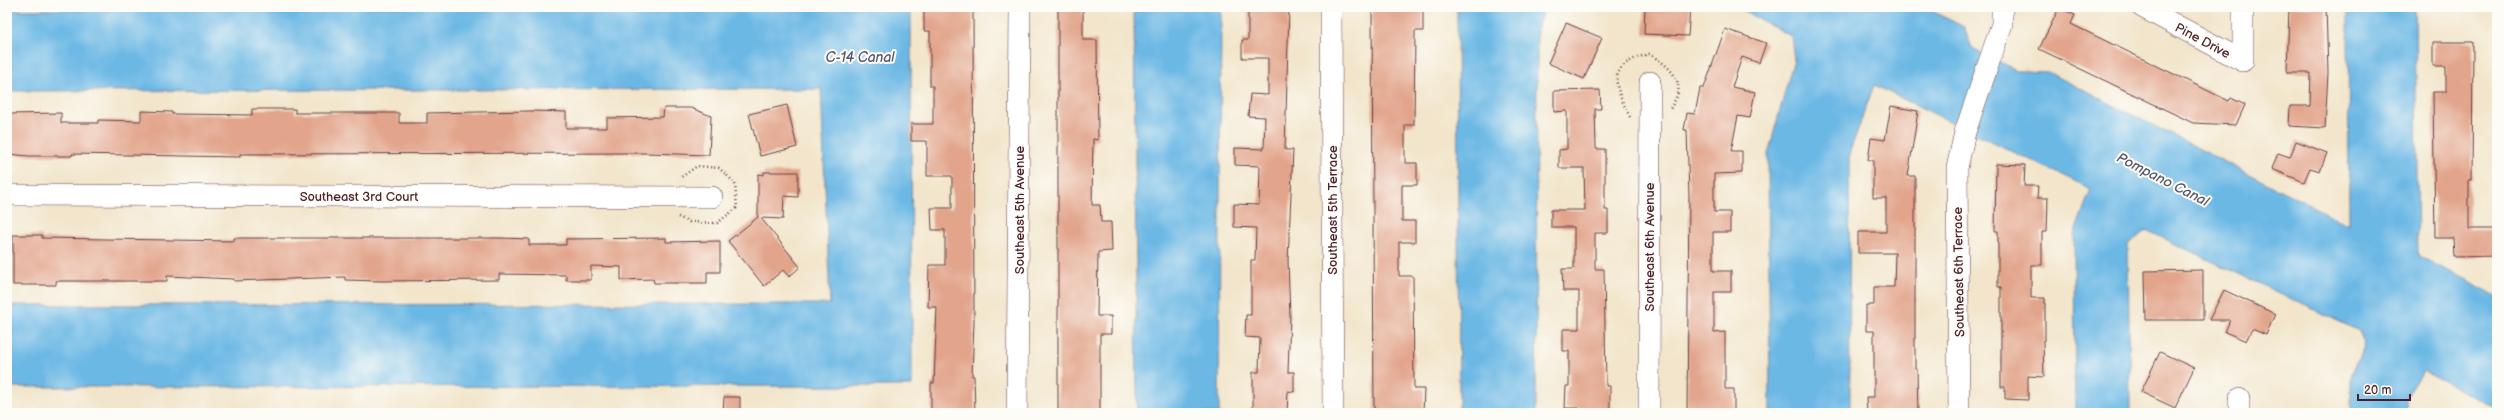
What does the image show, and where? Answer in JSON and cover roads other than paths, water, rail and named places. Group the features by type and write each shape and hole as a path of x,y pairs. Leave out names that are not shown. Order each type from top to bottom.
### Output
{"street":[{"name":"Southeast 5th Avenue","path":"1017,413 1020,7"},
{"name":"Southeast 5th Terrace","path":"1331,7 1333,413"},
{"name":"Southeast 6th Terrace","path":"1959,413 1957,168 1965,132 1994,54 2002,24 2002,7"},
{"name":"Pine Drive","path":"2142,7 2243,61 2243,7"},
{"name":"Southeast 6th Avenue","path":"1649,413 1650,82"},
{"name":"Southeast 3rd Court","path":"7,195 712,197"}],"water":[{"name":"C-14 Canal","path":"346,7 911,7 912,386 7,387 7,305 830,304 821,89 7,91 7,10"},
{"path":"1134,7 1221,7 1219,413 1137,413"},
{"path":"1457,7 1544,7 1537,28 1536,413 1459,413"},
{"name":"Pompano Canal","path":"1737,7 1924,7 1964,27 1972,49 2019,71 2048,72 2349,225 2348,7 2415,7 2418,255 2497,296 2497,409 2423,371 2407,396 2407,413 2351,413 2351,376 2364,345 2359,331 2146,230 2128,245 2130,413 2075,413 2074,235 2091,189 1874,85 1849,154 1850,413 1770,413 1768,154 1794,59 1791,36"}]}
